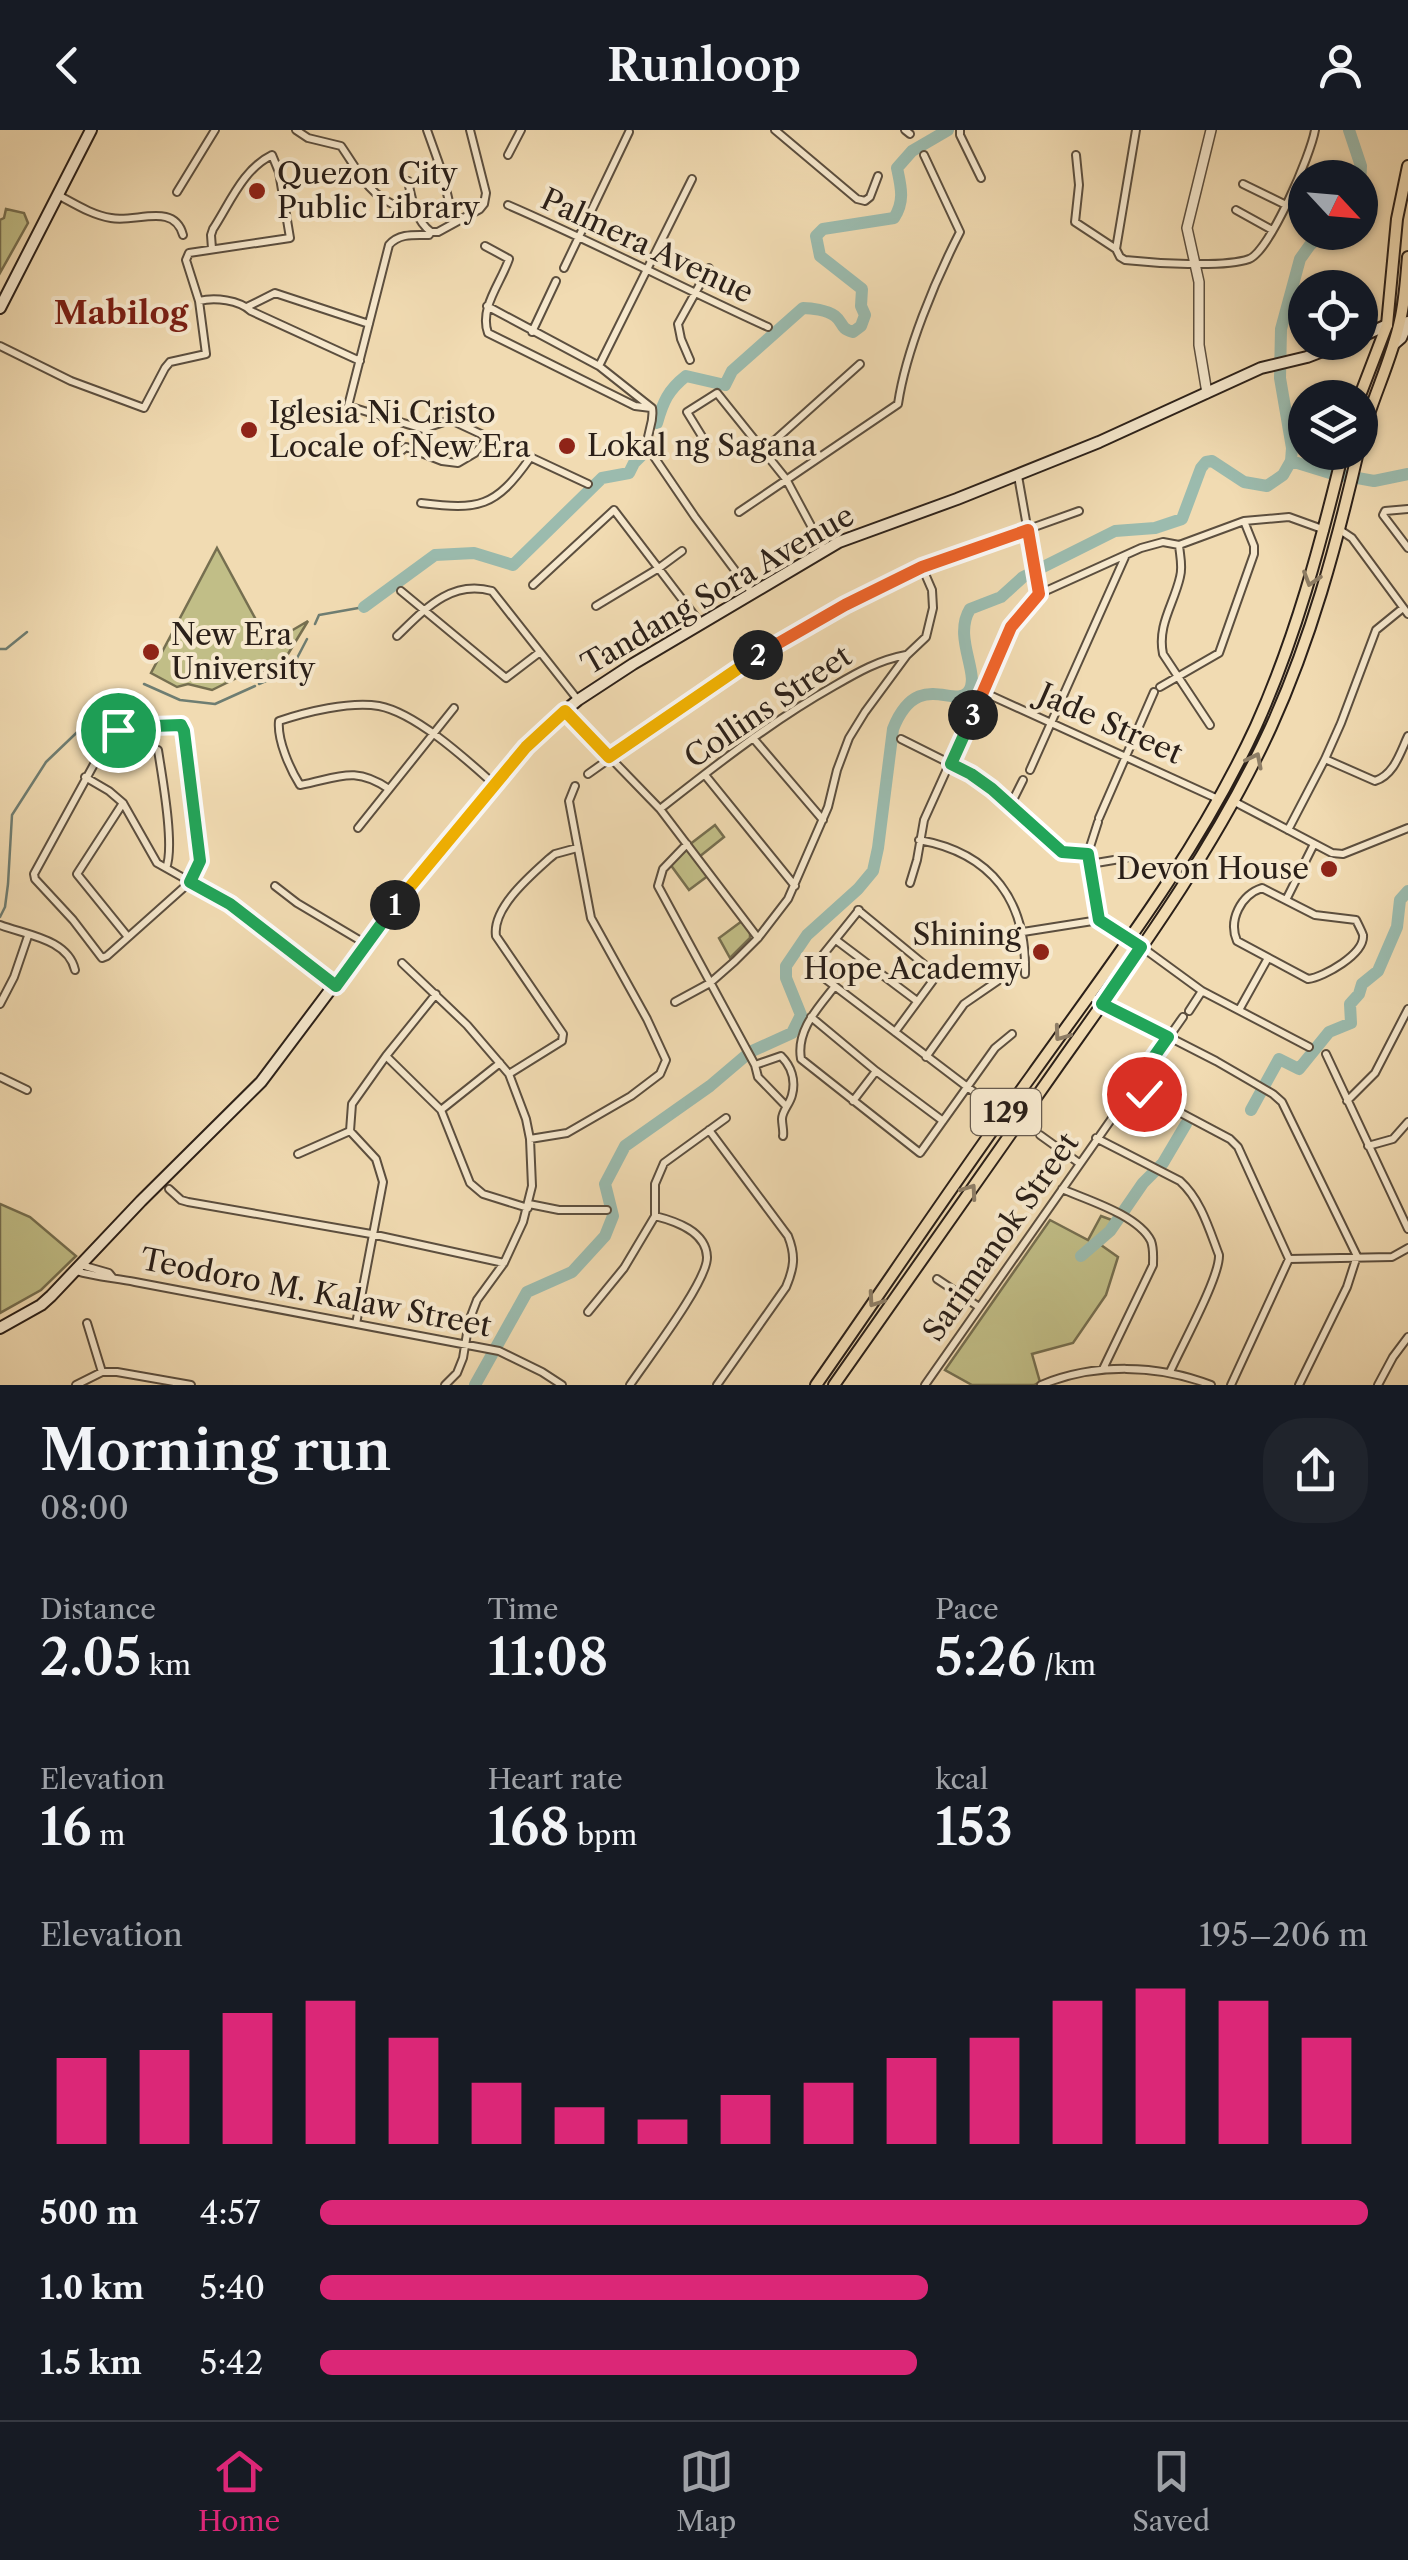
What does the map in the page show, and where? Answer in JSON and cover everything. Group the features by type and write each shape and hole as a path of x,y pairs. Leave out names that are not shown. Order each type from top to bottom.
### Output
{"main road":[{"path":"0,308 92,130"},
{"path":"1366,380 1388,325 1397,220 1408,166"},
{"path":"1378,387 1406,307 1408,257"},
{"path":"1394,344 1408,322"},
{"path":"1378,329 1388,325"},
{"name":"Tandang Sora Avenue","path":"0,1328 41,1305 250,1094 388,913 533,740 578,700 824,550 862,532 1018,475 1264,367 1290,360"},
{"name":"129","path":"816,1385 1196,838 1278,675 1311,579 1339,470"},
{"name":"129","path":"835,1383 1141,947 1233,800 1286,691 1322,593 1354,470"},
{"path":"1196,838 1207,845"},
{"path":"824,1373 835,1383"}],"street":[{"path":"177,192 215,130"},
{"path":"296,130 308,138 341,146 374,194 416,214"},
{"path":"428,130 454,223"},
{"path":"470,130 487,199 480,209 429,235 394,239 379,276 348,406 423,428 453,422 588,484"},
{"path":"508,155 521,130"},
{"path":"776,130 857,199 865,201 870,197 878,176"},
{"path":"960,130 981,178"},
{"path":"1118,253 1136,130"},
{"path":"1207,393 1199,345 1197,264 1187,228 1211,130"},
{"path":"1076,155 1079,185 1075,222 1131,261 1197,264 1250,259 1286,205 1315,130"},
{"path":"564,268 629,132"},
{"path":"739,512 896,406 904,370 948,252 960,232 924,154"},
{"path":"0,346 71,381 144,408 170,362 206,354 199,301 186,260 189,254 290,238 279,172 272,156 260,161 245,177 214,228 212,250"},
{"path":"599,366 692,179"},
{"path":"408,181 416,214 431,232"},
{"path":"1243,184 1286,205"},
{"path":"58,195 94,214 115,219 168,217 177,222 183,235"},
{"name":"Palmera Avenue","path":"508,205 768,327"},
{"path":"1236,210 1272,230"},
{"path":"485,246 508,259 487,306 488,333 635,406 652,408"},
{"path":"690,360 678,324 708,268"},
{"path":"532,332 556,281"},
{"path":"247,307 274,293 370,324"},
{"path":"199,301 226,301 247,307 360,361"},
{"path":"487,306 599,366 652,408 653,423 646,436 648,448 694,517 752,592"},
{"path":"764,450 860,364"},
{"path":"695,453 706,443 686,412 717,393 786,479 824,550"},
{"path":"400,452 406,447 458,463 487,438"},
{"path":"421,503 473,506 497,497 530,458"},
{"path":"1018,475 1039,594"},
{"path":"1408,509 1383,512 1408,548"},
{"path":"533,586 614,510 700,624"},
{"path":"588,774 772,646 845,605 922,567 1079,510"},
{"path":"910,883 924,820 1011,627 1039,594 1141,548 1163,542 1179,545 1244,521 1289,517 1324,530"},
{"path":"1099,920 1088,854 1098,820 1157,690 1219,653 1254,554 1244,521"},
{"path":"1288,830 1326,759 1376,630 1406,611 1352,538 1340,530"},
{"path":"1179,545 1182,570 1160,640 1163,654 1210,725"},
{"path":"596,606 682,551"},
{"path":"1030,770 1126,556"},
{"path":"675,1002 710,983 758,938 788,899 823,820 849,738 907,655 926,636 933,608 932,590 922,567"},
{"path":"396,636 448,594 468,587 492,591 578,700"},
{"path":"401,592 506,678 540,652"},
{"name":"Collins Street","path":"660,809 753,738 818,695 886,658 907,655"},
{"name":"Jade Street","path":"983,692 1218,799"},
{"path":"389,788 359,774 298,783 277,726 280,720 340,707 376,705 433,733 495,785"},
{"path":"358,828 454,708"},
{"path":"565,711 660,809 758,938"},
{"path":"181,725 200,861 190,882 102,958 34,874 85,778 106,741 118,730 181,725"},
{"path":"1326,759 1379,781 1389,774 1408,736"},
{"path":"753,738 823,820"},
{"path":"901,739 971,774 1062,852 1088,854"},
{"path":"158,750 167,810 166,868"},
{"path":"704,775 794,886"},
{"path":"85,778 123,803 153,858 230,904 336,986"},
{"path":"1010,806 1023,780"},
{"path":"530,1139 567,1133 631,1096 660,1074 666,1060 648,1019 591,918 570,800 575,786"},
{"path":"1233,800 1332,854 1343,854 1408,828"},
{"path":"123,803 77,874 128,938"},
{"path":"919,840 955,849 986,869 1010,898 1023,932 1025,974"},
{"path":"687,844 663,870 658,886 758,1077 786,1106"},
{"path":"1286,900 1314,844"},
{"path":"509,1074 562,1041 563,1034 496,936 496,920 509,899 550,858 577,848"},
{"path":"1090,864 1126,858"},
{"path":"275,886 366,944"},
{"path":"1262,888 1286,900 1318,915 1356,920 1362,942 1352,956 1319,977 1308,979 1237,941 1232,924 1251,892 1262,888"},
{"path":"894,1032 937,975 857,908 815,971 926,1057 1017,1124"},
{"path":"1023,932 1099,920 1202,991 1309,1047"},
{"path":"0,925 62,948 75,970"},
{"path":"0,1004 28,936"},
{"path":"836,940 917,1001"},
{"path":"1239,1010 1268,958"},
{"path":"402,962 509,1074 530,1139 532,1186 528,1206 504,1263 476,1300 463,1358 457,1373 445,1385"},
{"path":"926,1057 964,1004 1025,962"},
{"path":"834,986 800,1038 802,1059 920,1152 995,1048 1012,1034"},
{"name":"Sarimanok Street","path":"926,1385 1202,991"},
{"path":"356,1324 383,1182 376,1158 350,1130 352,1104 436,994"},
{"path":"1089,996 1254,1082 1282,1102 1357,1256 1347,1287 1299,1385"},
{"path":"1347,1101 1376,1072 1408,1008"},
{"path":"811,1017 943,1121"},
{"path":"1326,1054 1408,1229"},
{"path":"386,1056 441,1110 470,1183 482,1194 559,1210 607,1210"},
{"path":"755,1065 778,1056 785,1059 792,1078 792,1096 782,1117 783,1136"},
{"path":"441,1110 500,1064"},
{"path":"854,1101 876,1071"},
{"path":"0,1077 27,1090"},
{"path":"1132,1088 1230,1139 1238,1147 1289,1259 1231,1385"},
{"path":"588,1312 624,1268 655,1216 655,1184 664,1163 726,1118"},
{"path":"1368,1146 1393,1139 1408,1122"},
{"path":"298,1154 350,1130"},
{"path":"709,1130 788,1236 794,1253 793,1271 786,1287 717,1385"},
{"path":"1040,1135 1080,1163"},
{"path":"1096,1138 1188,1188 1219,1255 1220,1264 1170,1372"},
{"path":"1062,1188 1127,1218 1140,1226 1151,1242 1153,1265 1103,1369"},
{"path":"169,1189 188,1202 372,1234 504,1263"},
{"path":"630,1385 694,1289 708,1254 702,1241 687,1227 655,1216"},
{"path":"1289,1259 1392,1257 1408,1248"},
{"name":"Teodoro M. Kalaw Street","path":"79,1268 104,1279 499,1350 558,1384"},
{"path":"937,1279 980,1307"},
{"path":"87,1323 102,1372"},
{"path":"1378,1385 1408,1337"},
{"path":"1040,1385 1103,1369 1170,1372 1212,1385"},
{"path":"76,1385 102,1372 190,1385"}],"shaded area":[{"path":"6,209 24,213 28,223 0,273 0,220"},
{"path":"217,548 261,629 254,633 262,648 308,621 285,659 255,675 245,674 212,690 188,684 177,687 151,673"},
{"path":"715,825 724,837 699,857 689,845"},
{"path":"687,846 709,875 689,890 670,864"},
{"path":"742,921 750,938 730,958 719,938"},
{"path":"0,1204 30,1217 76,1256 41,1290 0,1313"},
{"path":"1101,1216 1120,1223 1101,1245 1118,1257 1106,1295 1073,1343 1032,1354 1040,1382 972,1385 945,1370 1050,1220 1088,1240"}],"waterway":[{"path":"657,423 667,397 686,376 725,385 732,371 803,308 832,314 853,332 861,326 865,315 862,289 820,256 816,236 823,229 894,218 901,200 897,168 912,151 948,130"},
{"path":"1349,130 1359,160"},
{"path":"475,1385 527,1292 572,1272 605,1236 613,1216 605,1184 625,1146 710,1086 750,1052 792,1033 801,1015 786,978 786,966 807,935 873,871 893,729 903,711 924,695 962,696 968,692 972,676 964,632 970,609 1001,597 1023,577 1115,531 1155,528 1182,519 1206,462 1212,461 1244,482 1267,486 1283,475 1291,461 1292,448 1280,378 1281,329 1300,259 1306,250"},
{"path":"364,607 435,555 474,553 513,565 602,478 629,473 645,452"},
{"path":"1320,470 1374,481 1408,474"},
{"path":"315,624 319,615 364,607"},
{"path":"0,649 6,649 27,632"},
{"path":"295,662 307,639"},
{"path":"259,684 289,671"},
{"path":"144,684 180,700 215,704 255,686"},
{"path":"0,917 8,884 12,815 46,762 94,716"},
{"path":"1251,1110 1279,1059 1299,1069 1329,1032 1351,1023 1350,1004 1362,984 1378,971 1397,927 1400,900 1408,891"},
{"path":"1081,1256 1110,1231 1143,1183 1163,1163 1186,1124"}],"place":[{"name":"Quezon City Public Library","path":"257,191"},
{"name":"Iglesia Ni Cristo Locale of New Era","path":"249,430"},
{"name":"Lokal ng Sagana","path":"567,446"},
{"name":"New Era University","path":"151,652"},
{"name":"Devon House","path":"1329,869"},
{"name":"Shining Hope Academy","path":"1041,952"}],"district":[{"name":"Mabilog","path":"121,313"}],"route":[{"path":"118,730 181,725 200,861 190,882 230,904 336,986 388,913 502,776 543,729 565,711 609,757 744,664 845,605 922,567 1028,530 1039,594 1011,627 951,764 992,789 1062,852 1088,854 1099,920 1141,947 1102,1004 1168,1037 1132,1088 1144,1094"}]}
